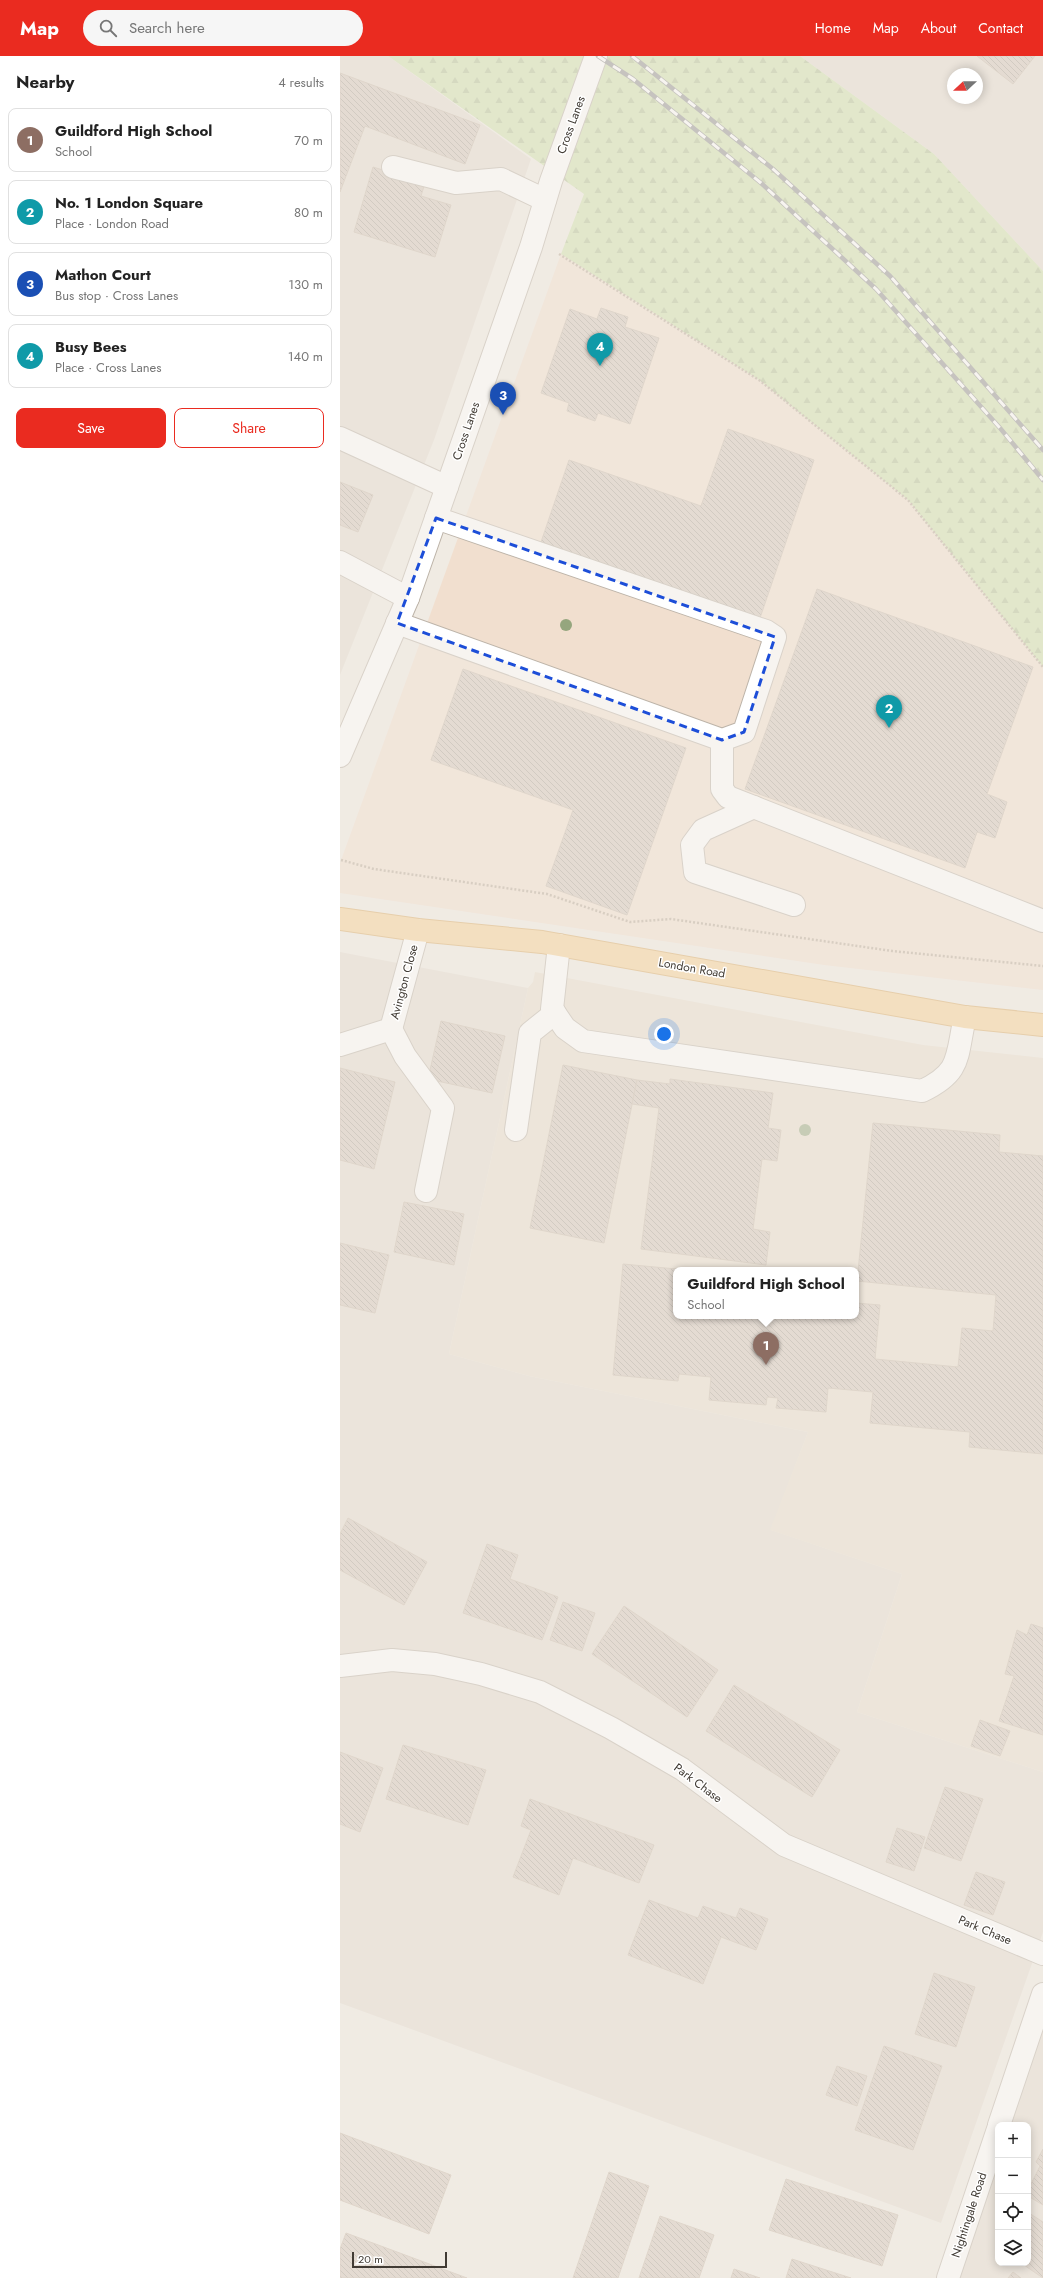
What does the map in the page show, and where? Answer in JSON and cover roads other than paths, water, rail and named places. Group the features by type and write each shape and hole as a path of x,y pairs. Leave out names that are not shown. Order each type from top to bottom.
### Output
{"main road":[{"name":"London Road","path":"340,919 418,930 559,945 965,1017 1043,1026"}],"street":[{"name":"Cross Lanes","path":"340,756 408,598 596,56"},
{"path":"393,167 456,183 501,179 548,191"},
{"path":"340,438 446,487"},
{"path":"397,623 722,740 744,732 775,637 766,631 436,518"},
{"path":"340,562 408,598"},
{"path":"722,740 722,789 728,797 1043,921"},
{"path":"754,807 703,830 692,845 695,872 794,905"},
{"name":"Avington Close","path":"340,1045 391,1029 418,930"},
{"path":"559,945 552,1009 565,1028 583,1041 922,1091 940,1082 954,1069 965,1017"},
{"path":"516,1130 530,1033 554,1013"},
{"path":"391,1029 405,1056 443,1108 426,1191"},
{"name":"Park Chase","path":"340,1666 392,1660 435,1664 481,1674 540,1692 611,1728 682,1769 784,1846 1043,1954"},
{"path":"1000,2122 1043,1994"},
{"name":"Nightingale Road","path":"948,2278 995,2138"}],"railway":[{"path":"598,56 633,79 761,183 876,289 1000,428 1043,480"},
{"path":"632,56 773,169 890,276 1043,450"}],"place":[{"name":"Busy Bees","path":"600,366"},
{"name":"Mathon Court","path":"503,415"},
{"name":"No. 1 London Square","path":"889,728"},
{"name":"Guildford High School","path":"766,1365"}]}
